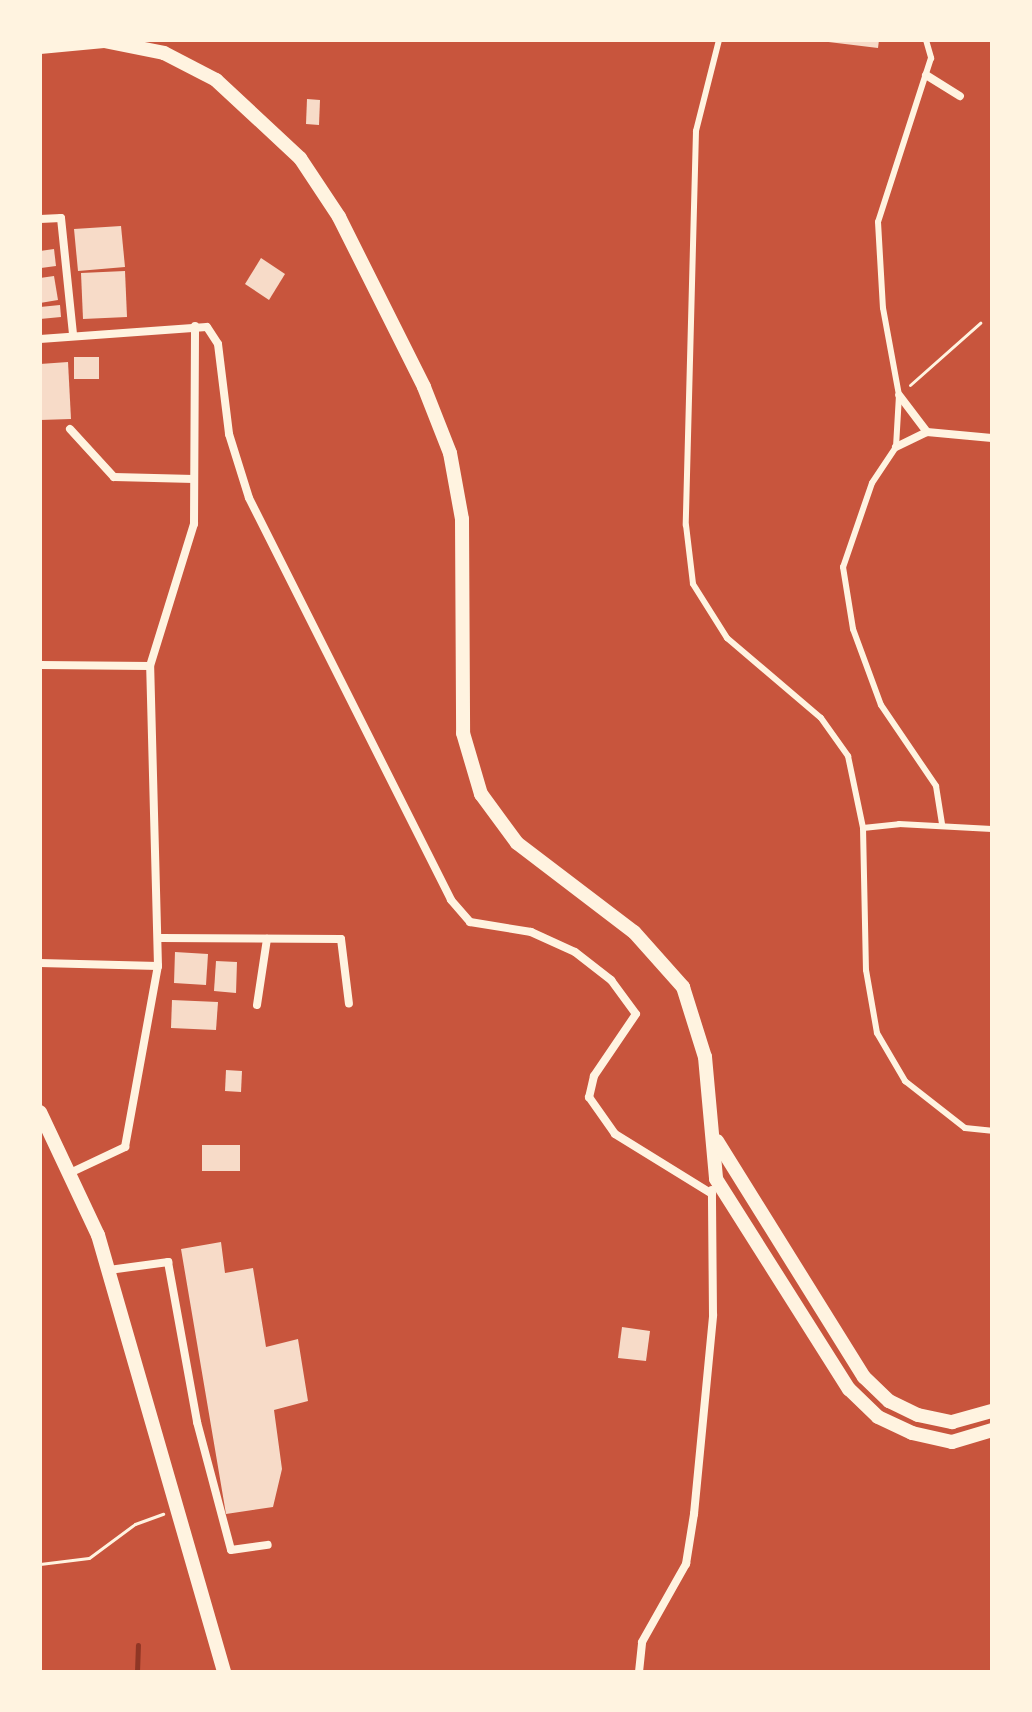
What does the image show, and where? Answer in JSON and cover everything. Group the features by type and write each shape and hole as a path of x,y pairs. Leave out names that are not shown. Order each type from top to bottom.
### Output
{"street":[{"path":"40,47 104,41 164,53 216,80 300,158 339,217 424,387 450,453 462,519 463,733 481,794 517,843 634,932 683,987 705,1057 716,1179 849,1389 878,1417 912,1433 952,1442 992,1430"},
{"path":"926,75 960,96"},
{"path":"40,219 61,218 73,335"},
{"path":"72,1172 125,1147 158,966 161,938 150,666 194,524 195,326"},
{"path":"40,339 207,327 218,344 229,434 249,498 451,900 470,922 531,932 575,952 611,980 636,1014 594,1076 589,1097 615,1134 712,1194"},
{"path":"899,395 927,432"},
{"path":"70,429 114,477 194,479"},
{"path":"896,447 927,432 992,438"},
{"path":"40,665 150,666"},
{"path":"161,938 341,939 349,1004"},
{"path":"257,1005 267,939"},
{"path":"40,963 158,966"},
{"path":"40,1112 72,1172 109,1270 181,1508 224,1672"},
{"path":"639,1672 642,1642 686,1564 694,1514 713,1315 714,1134"},
{"path":"714,1134 864,1377 889,1401 918,1415 952,1422 992,1411"},
{"path":"109,1270 168,1262 197,1422 231,1550 268,1545"}],"lane":[{"path":"719,40 696,131 689,560 693,584 727,638 821,718 848,756 863,828 866,970 877,1033 905,1081 965,1128 992,1131"},
{"path":"926,40 931,58 878,222 883,308 899,395 896,447 872,483 843,567 853,629 881,705 936,786 942,825"},
{"path":"863,828 942,825 992,829"}],"path":[{"path":"899,395 980,323"},
{"path":"40,1564 89,1558 135,1524 181,1508"}],"building":[{"path":"812,40 879,40 878,48"},
{"path":"307,99 320,100 319,125 306,124"},
{"path":"121,226 125,267 78,271 74,229"},
{"path":"54,249 56,266 41,268 40,251"},
{"path":"261,258 285,274 269,300 245,284"},
{"path":"125,271 127,317 83,319 81,273"},
{"path":"54,276 58,300 40,303 40,278"},
{"path":"60,305 61,317 40,319 40,307"},
{"path":"74,357 99,357 99,379 74,379"},
{"path":"68,362 71,419 40,420 40,364"},
{"path":"175,952 208,954 206,985 174,983"},
{"path":"216,961 237,962 236,993 214,991"},
{"path":"172,1000 218,1002 216,1030 171,1028"},
{"path":"226,1070 242,1071 241,1092 225,1091"},
{"path":"202,1145 240,1145 240,1171 202,1171"},
{"path":"221,1242 225,1273 253,1268 266,1347 298,1339 308,1401 274,1410 282,1469 273,1507 226,1514 181,1249"},
{"path":"622,1327 650,1331 646,1361 618,1358"}],"waterway":[{"path":"137,1672 138,1645"}]}
